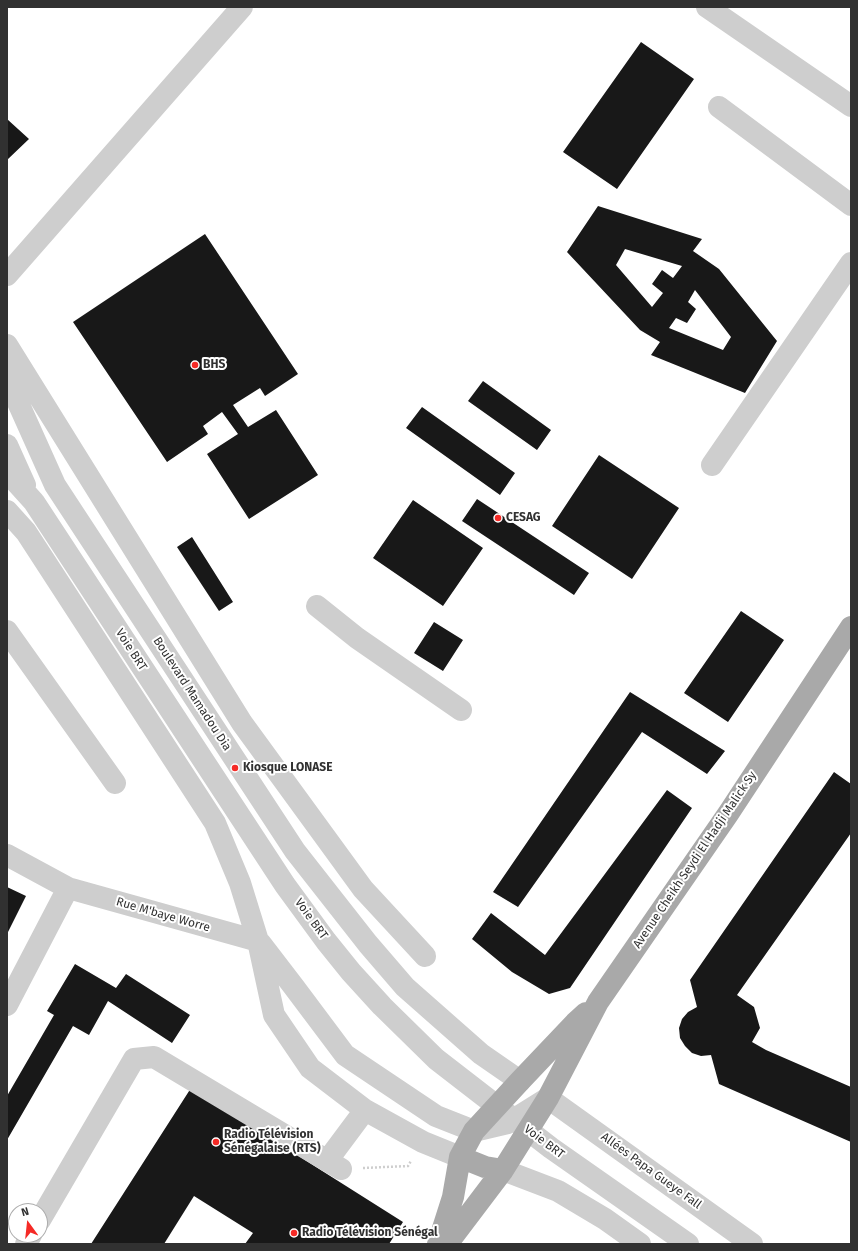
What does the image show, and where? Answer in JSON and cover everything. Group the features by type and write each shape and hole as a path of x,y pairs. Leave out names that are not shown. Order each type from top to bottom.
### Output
{"main road":[{"name":"Avenue Cheikh Seydi El Hadji Malick Sy","path":"447,1244 503,1170 521,1125 548,1098 598,1002 728,814 851,627"},
{"path":"438,1244 453,1197 460,1157 474,1131 575,1023 598,1002"},
{"path":"520,1081 537,1089 548,1098"},
{"path":"460,1157 503,1170"}],"street":[{"path":"7,275 242,7"},
{"path":"708,7 851,106"},
{"path":"720,107 851,205"},
{"path":"712,465 851,263"},
{"path":"7,345 242,724 363,889 425,956"},
{"name":"Boulevard Mamadou Dia","path":"7,378 55,485 295,851 368,944 405,987 481,1054 520,1081"},
{"name":"Voie BRT","path":"7,445 34,502 272,864 326,941 351,972 387,1012 436,1059 551,1148 688,1244"},
{"name":"Voie BRT","path":"7,472 34,502"},
{"path":"7,511 26,532 215,823 240,883 258,941 274,1015 310,1068 365,1110 423,1142 460,1157"},
{"path":"317,606 357,638 461,710"},
{"path":"7,631 115,783"},
{"name":"Rue M'baye Worre","path":"7,855 68,888 258,941"},
{"path":"7,1005 68,888"},
{"path":"258,941 294,987 344,1056 436,1116 474,1131 508,1123 521,1125"},
{"path":"48,1206 134,1059 154,1057 334,1165 365,1110"},
{"name":"Allées Papa Gueye Fall","path":"548,1098 752,1244"},
{"path":"503,1170 558,1191 605,1219 640,1244"}],"building":[{"path":"641,42 694,79 617,189 563,152"},
{"path":"7,119 29,139 7,160"},
{"path":"598,206 702,239 693,251 719,269 777,341 745,393 651,355 660,342 640,330 567,252","holes":["625,249 682,266 673,278 662,270 652,284 663,293 652,307 616,265","695,290 731,337 723,350 669,328 676,318 687,323 696,309 688,302"]},
{"path":"205,234 298,374 265,396 260,388 233,405 248,427 276,410 318,475 249,519 207,454 238,434 222,412 203,426 208,434 167,462 73,322"},
{"path":"483,381 551,430 537,450 468,401"},
{"path":"422,407 515,473 500,495 406,428"},
{"path":"599,455 679,508 632,579 552,526"},
{"path":"477,499 589,573 574,595 462,521"},
{"path":"413,500 483,548 443,606 373,558"},
{"path":"192,537 233,602 219,611 177,547"},
{"path":"741,611 784,640 728,722 684,693"},
{"path":"434,622 463,640 443,671 414,653"},
{"path":"630,692 725,751 707,774 642,732 518,907 493,892"},
{"path":"834,772 851,784 851,833 737,995 754,1007 760,1028 752,1042 766,1050 851,1087 851,1142 719,1084 711,1055 701,1056 692,1053 680,1038 679,1028 682,1019 688,1012 697,1007 690,980"},
{"path":"667,790 692,808 570,988 549,994 512,972 472,939 491,913 545,955"},
{"path":"7,887 26,896 7,934"},
{"path":"75,964 116,988 126,974 190,1015 172,1043 108,1001 89,1035 73,1026 7,1140 7,1096 54,1015 47,1011"},
{"name":"Radio Télévision Sénégalaise (RTS)","path":"191,1088 403,1222 389,1244 245,1244 253,1233 194,1196 164,1244 91,1244"}],"place":[{"name":"BHS","path":"195,365"},
{"name":"CESAG","path":"498,518"},
{"name":"Kiosque LONASE","path":"235,768"},
{"name":"Radio Télévision Sénégalaise (RTS)","path":"216,1142"},
{"name":"Radio Télévision Sénégal","path":"294,1233"}]}
